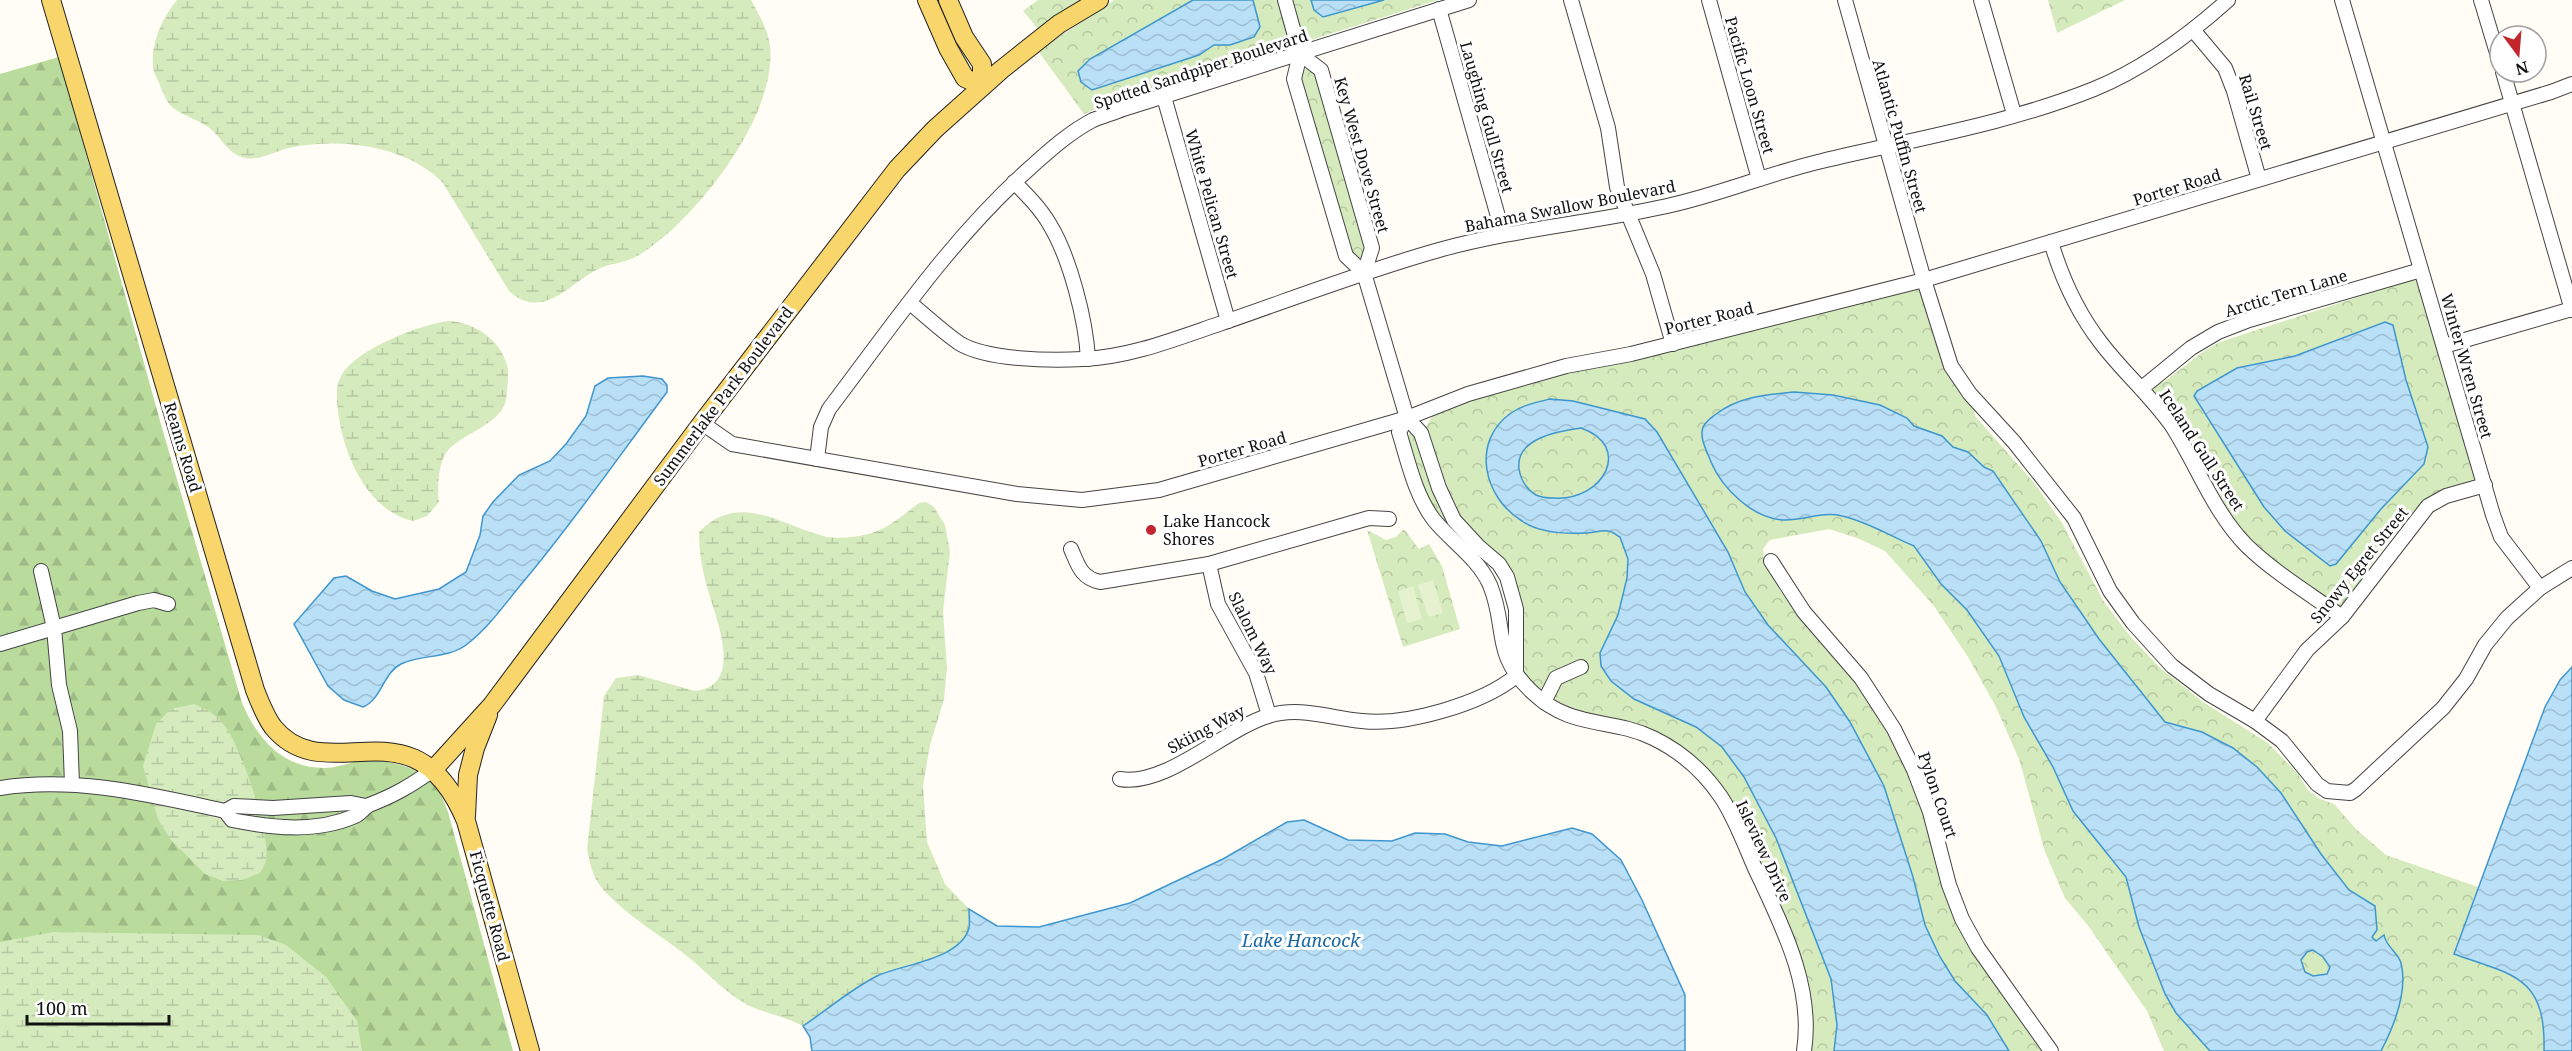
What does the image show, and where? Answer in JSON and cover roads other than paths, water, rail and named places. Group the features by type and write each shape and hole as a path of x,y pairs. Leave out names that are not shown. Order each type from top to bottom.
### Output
{"main road":[{"name":"Reams Road","path":"51,0 264,712 273,727 285,738 311,751 324,753 383,750 411,757 433,770"},
{"path":"927,0 948,48 965,78 982,86 982,64 964,37 948,0"},
{"name":"Summerlake Park Boulevard","path":"433,770 492,705 702,423 897,169 935,129 982,86 1059,24 1099,0"},
{"path":"466,821 468,775 475,748 492,705"},
{"name":"Ficquette Road","path":"433,770 451,789 466,821 530,1051"}],"street":[{"path":"1285,0 1300,54 1294,79 1346,256 1364,273 1407,418"},
{"name":"Spotted Sandpiper Boulevard","path":"817,459 821,427 829,409 971,225 1058,143 1092,121 1164,96 1469,0"},
{"path":"1571,0 1608,128 1615,178 1653,274 1673,344"},
{"name":"Pacific Loon Street","path":"1709,0 1759,179"},
{"name":"Atlantic Puffin Street","path":"1845,0 1924,280 1951,366 1970,394 2014,442 2074,518 2110,591 2133,623 2172,666 2282,741 2317,784 2326,791 2350,793 2443,708 2466,679 2485,645 2507,618 2540,588 2572,568"},
{"path":"1981,0 2014,114"},
{"name":"Bahama Swallow Boulevard","path":"910,303 961,344 975,350 1050,361 1088,359 1119,354 1163,343 1364,273 1439,250 1503,234 1668,206 1821,161 1887,147 2014,114 2097,88 2194,31 2228,0"},
{"path":"2342,0 2383,142"},
{"path":"2481,0 2488,24"},
{"name":"Laughing Gull Street","path":"1439,9 1503,234"},
{"name":"Rail Street","path":"2194,31 2225,69 2234,90 2259,179"},
{"name":"Key West Dove Street","path":"1300,54 1321,70 1372,248 1364,273"},
{"path":"2444,346 2572,309 2506,84"},
{"name":"Porter Road","path":"702,423 732,444 1017,494 1082,500 1159,490 1407,418 1468,394 1566,366 1673,344 1924,280 2572,84"},
{"name":"White Pelican Street","path":"1164,96 1228,321"},
{"name":"Winter Wren Street","path":"2383,142 2501,537 2540,588"},
{"path":"1014,182 1038,207 1062,246 1084,323 1088,359"},
{"name":"Iceland Gull Street","path":"2051,242 2062,279 2080,314 2101,344 2142,388 2171,426 2221,510 2246,545 2277,571 2342,617"},
{"name":"Arctic Tern Lane","path":"2142,388 2191,348 2228,328 2248,320 2421,270"},
{"name":"Isleview Drive","path":"1516,676 1516,609 1507,577 1499,564 1460,537 1434,519 1414,482 1399,432 1407,418 1421,433 1439,488 1460,537 1490,586 1503,646 1516,676 1544,702 1566,715 1586,722 1633,730 1653,738 1690,761 1720,795 1771,903 1795,962 1803,987 1806,1013 1804,1051"},
{"name":"Snowy Egret Street","path":"2255,721 2307,650 2342,617 2428,506 2446,496 2484,485"},
{"path":"1071,549 1085,576 1090,580 1100,582 1209,564 1369,518 1389,519"},
{"name":"Pylon Court","path":"1771,561 1804,612 1861,678 1894,729 1914,770 1930,812 1949,885 1962,919 1978,948 2051,1051"},
{"name":"Slalom Way","path":"1209,564 1218,603 1256,673 1269,715"},
{"path":"41,571 54,628 59,686 70,731 72,784"},
{"path":"0,644 138,603 154,600 168,604"},
{"path":"1544,702 1556,678 1581,667"},
{"name":"Skiing Way","path":"1120,779 1133,782 1143,780 1188,759 1251,722 1269,715 1309,712 1360,721 1394,723 1466,703 1484,696 1516,676"},
{"name":"Summerlake Park Boulevard","path":"225,811 232,820 271,827 291,829 321,824 356,816 366,806 388,799 433,770"},
{"name":"Summerlake Park Boulevard","path":"0,789 72,784 116,789 225,811 234,806 273,808 351,803 366,806"},
{"path":"271,827 273,808"}],"water":[{"path":"1193,0 1253,0 1260,27 1254,37 1230,45 1214,45 1199,55 1092,90 1081,82 1078,71 1090,59"},
{"path":"1311,0 1384,0 1323,17 1314,10"},
{"path":"2385,322 2393,325 2406,380 2428,447 2424,464 2381,509 2336,564 2330,566 2285,531 2264,507 2194,396 2197,391 2237,368 2295,356"},
{"path":"643,376 662,379 667,385 667,392 561,535 482,631 459,649 443,655 401,664 390,673 374,698 363,707 344,700 328,686 294,624 334,578 346,576 372,591 395,599 439,589 466,572 480,535 483,516 519,475 550,461 566,444 586,416 595,386 608,378"},
{"path":"1794,392 1833,395 1880,405 1907,418 1914,426 1942,436 1953,447 1968,452 1984,467 1993,471 2041,541 2060,582 2099,639 2165,722 2202,732 2233,748 2257,767 2281,793 2321,854 2349,890 2375,906 2377,930 2372,937 2376,941 2384,935 2401,963 2403,985 2399,1008 2381,1051 2210,1051 2176,1013 2165,994 2139,927 2126,877 2073,811 2053,767 2024,717 1999,656 1967,610 1941,584 1914,546 1869,525 1842,516 1827,515 1783,520 1760,514 1749,508 1730,491 1716,472 1703,440 1702,431 1706,423 1734,403 1753,397","holes":["2313,950 2323,957 2330,967 2327,974 2313,976 2305,972 2301,960 2307,952"]},
{"path":"1550,399 1573,401 1645,419 1657,432 1728,552 1745,592 1768,625 1826,687 1850,722 1884,786 1913,877 1925,925 1940,957 1955,981 1987,1015 2009,1051 1834,1051 1837,1025 1831,979 1776,838 1744,777 1722,747 1696,727 1634,699 1611,681 1601,666 1600,653 1618,615 1627,578 1628,559 1620,537 1608,531 1569,533 1536,528 1509,511 1498,498 1491,484 1486,454 1490,439 1498,425 1516,410","holes":["1581,428 1597,436 1606,447 1608,459 1606,471 1587,491 1572,497 1545,498 1536,495 1524,484 1519,469 1520,458 1531,443 1551,434"]},
{"path":"2572,667 2572,1051 2544,1051 2543,1026 2539,1007 2532,993 2522,982 2493,967 2454,954 2545,707 2560,680"},
{"name":"Lake Hancock","path":"1304,820 1348,840 1392,841 1415,833 1445,834 1468,842 1502,846 1572,828 1592,834 1621,860 1642,900 1685,995 1685,1051 812,1051 810,1037 803,1026 867,981 929,960 954,947 963,939 969,928 969,909 997,926 1039,927 1130,903 1223,859 1287,822"}],"place":[{"name":"Lake Hancock Shores","path":"1151,530"}]}
